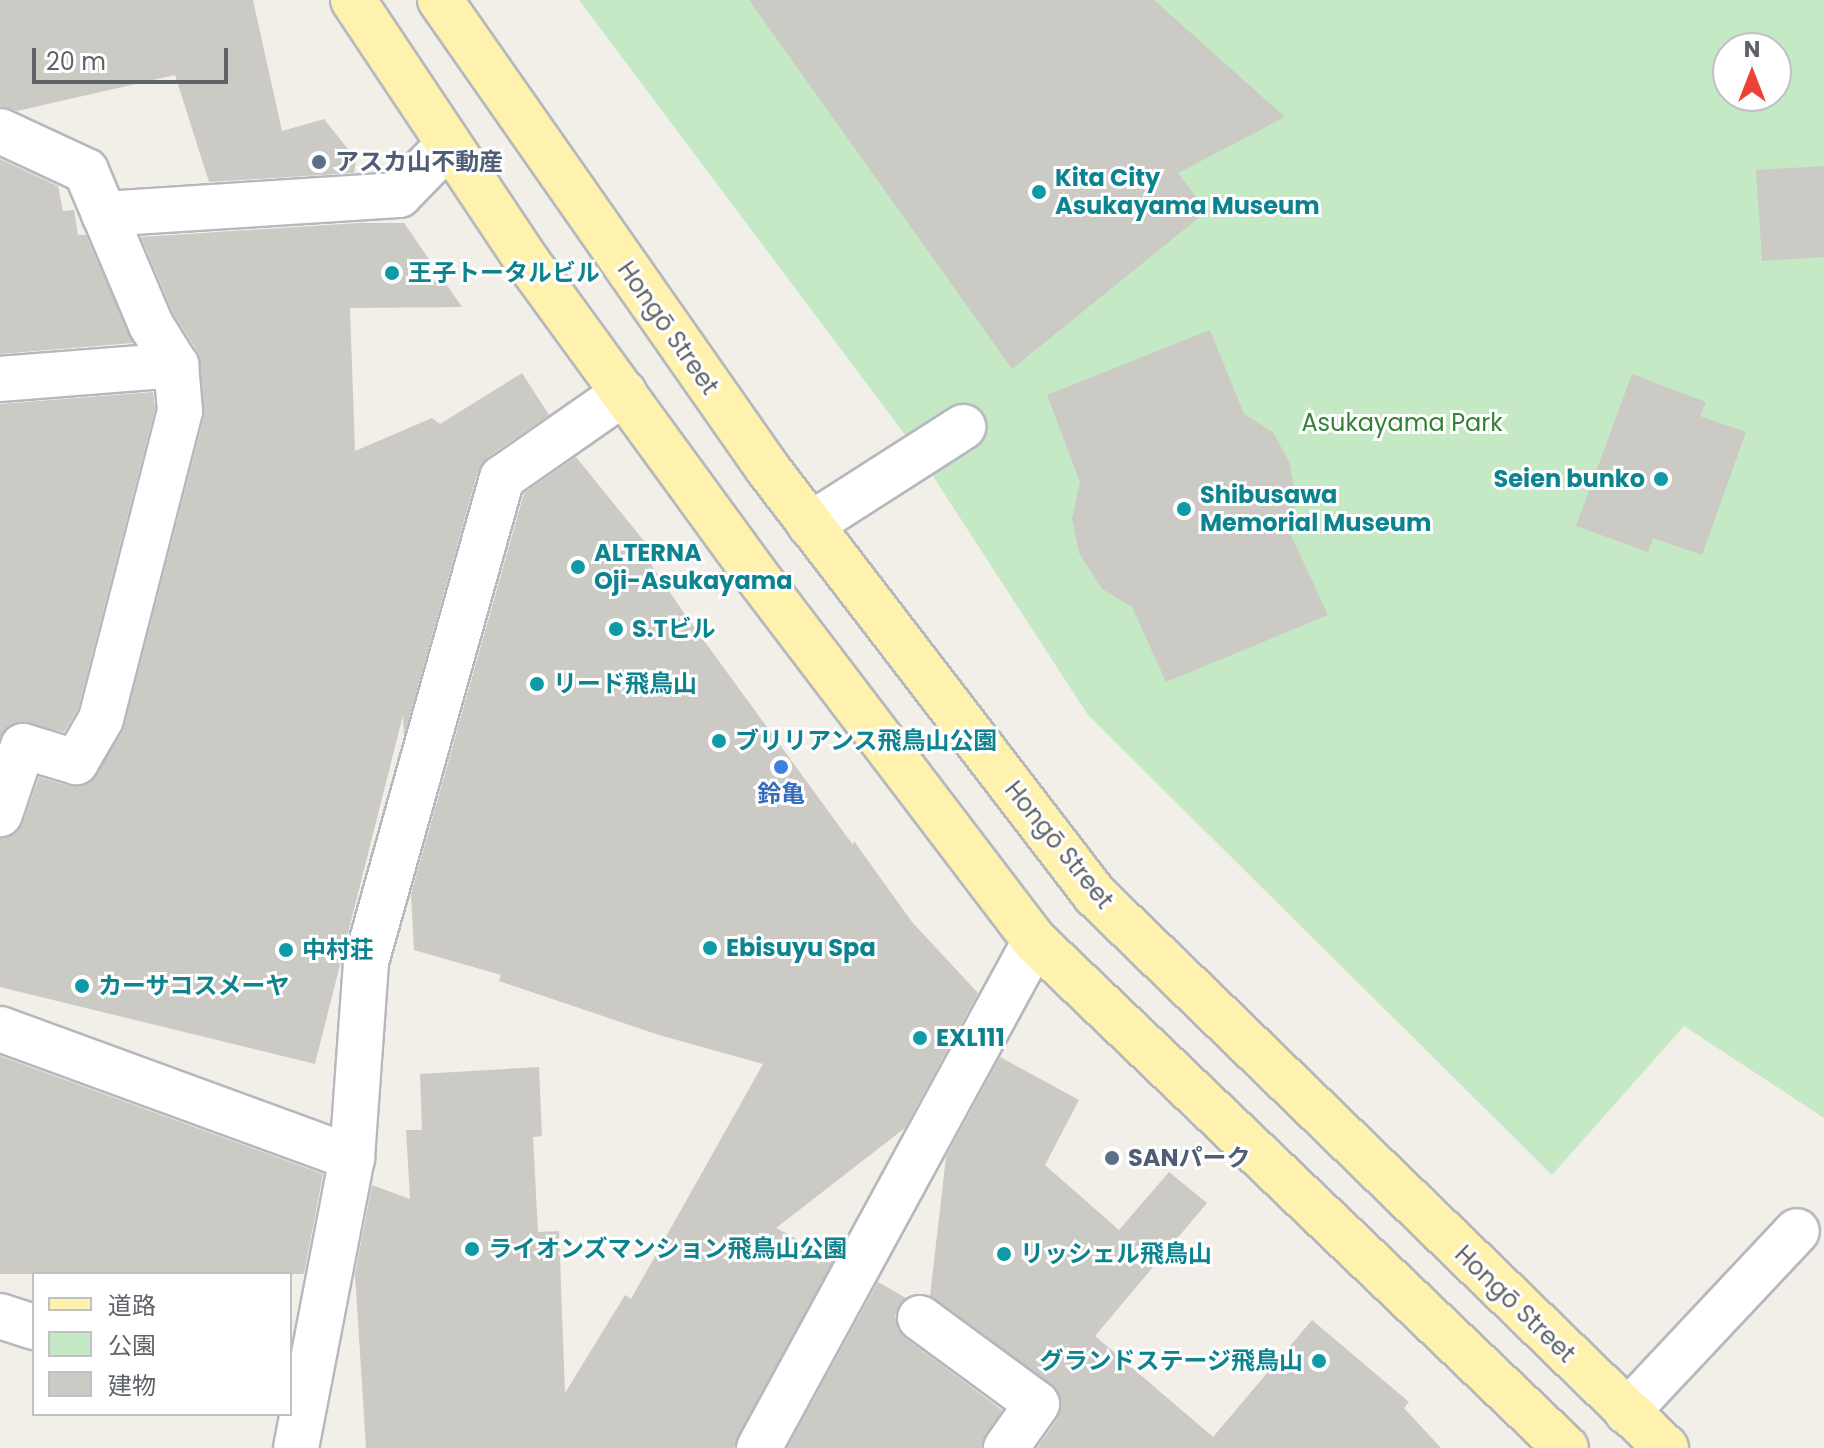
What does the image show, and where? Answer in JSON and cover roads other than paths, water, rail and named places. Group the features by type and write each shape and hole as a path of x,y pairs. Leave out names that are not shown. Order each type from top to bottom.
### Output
{"main road":[{"path":"353,0 449,144 624,393 756,575 1035,941 1566,1448"},
{"name":"Hongō Street","path":"440,0 810,525 1095,895 1666,1448"}],"street":[{"path":"0,131 86,171 151,325 176,365 180,411 101,719 76,762 23,746 0,814"},
{"path":"104,214 399,195 449,144"},
{"path":"0,379 176,365"},
{"path":"297,1420 352,1158 366,962 502,478 624,393"},
{"path":"810,525 963,427"},
{"path":"759,1448 1035,941"},
{"path":"0,1029 352,1158"},
{"path":"1627,1412 1797,1231"},
{"path":"0,1316 32,1326"},
{"path":"920,1318 1037,1404 1006,1448"}],"place":[{"name":"アスカ山不動産","path":"319,162"},
{"name":"Kita City Asukayama Museum","path":"1039,192"},
{"name":"王子トータルビル","path":"392,273"},
{"name":"Seien bunko","path":"1661,479"},
{"name":"Shibusawa Memorial Museum","path":"1184,509"},
{"name":"ALTERNA Oji-Asukayama","path":"578,567"},
{"name":"S.Tビル","path":"616,629"},
{"name":"リード飛鳥山","path":"537,684"},
{"name":"ブリリアンス飛鳥山公園","path":"719,741"},
{"name":"鈴亀","path":"781,767"},
{"name":"Ebisuyu Spa","path":"710,948"},
{"name":"中村荘","path":"286,950"},
{"name":"カーサコスメーヤ","path":"82,986"},
{"name":"EXL111","path":"920,1038"},
{"name":"SANパーク","path":"1112,1158"},
{"name":"ライオンズマンション飛鳥山公園","path":"472,1249"},
{"name":"リッシェル飛鳥山","path":"1004,1254"},
{"name":"グランドステージ飛鳥山","path":"1319,1361"}],"park label":[{"name":"Asukayama Park","path":"1402,423"}]}
